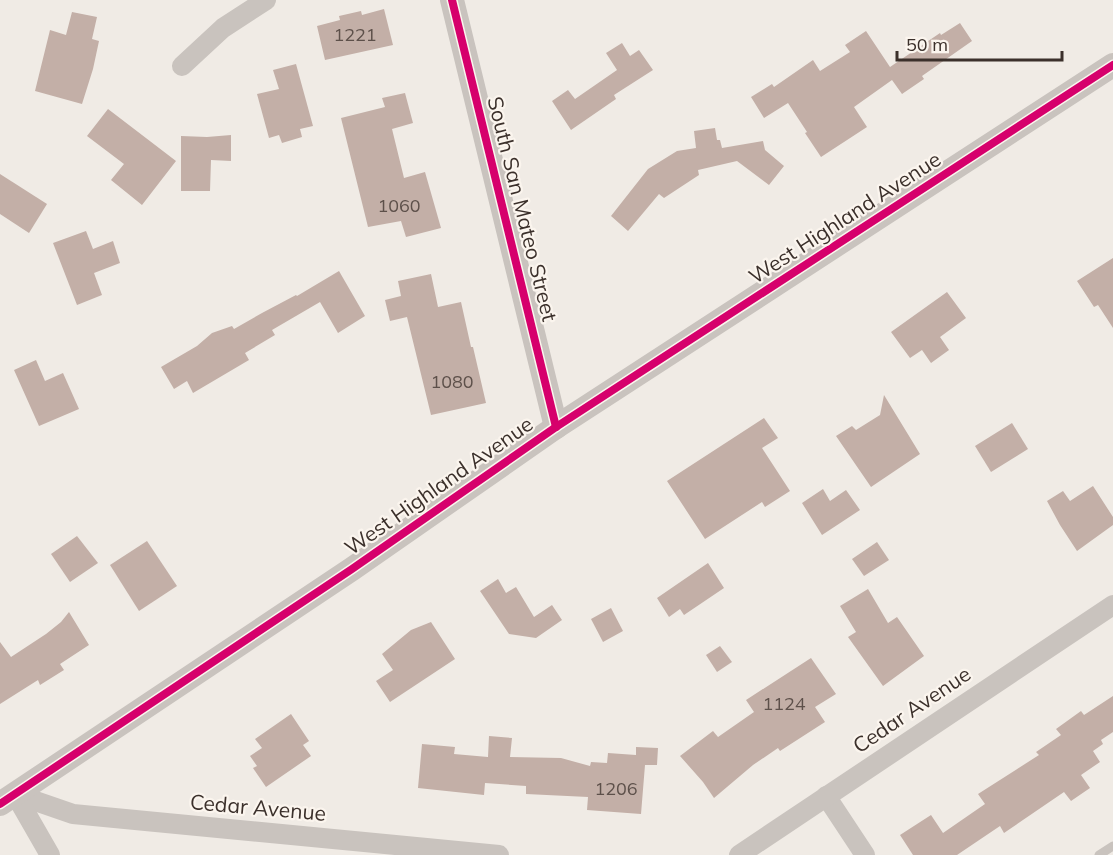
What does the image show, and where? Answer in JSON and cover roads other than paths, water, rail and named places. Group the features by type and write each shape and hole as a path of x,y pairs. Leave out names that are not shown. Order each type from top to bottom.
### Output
{"street":[{"path":"182,66 223,28 266,0"},
{"name":"South San Mateo Street","path":"452,0 556,427"},
{"name":"West Highland Avenue","path":"7,799 342,575 556,427 1113,65"},
{"name":"Cedar Avenue","path":"738,855 1113,605"},
{"path":"826,796 865,855"},
{"path":"7,799 50,855"},
{"name":"Cedar Avenue","path":"7,799 73,814 499,855"}],"lane":[{"path":"1099,855 1113,846"}]}
